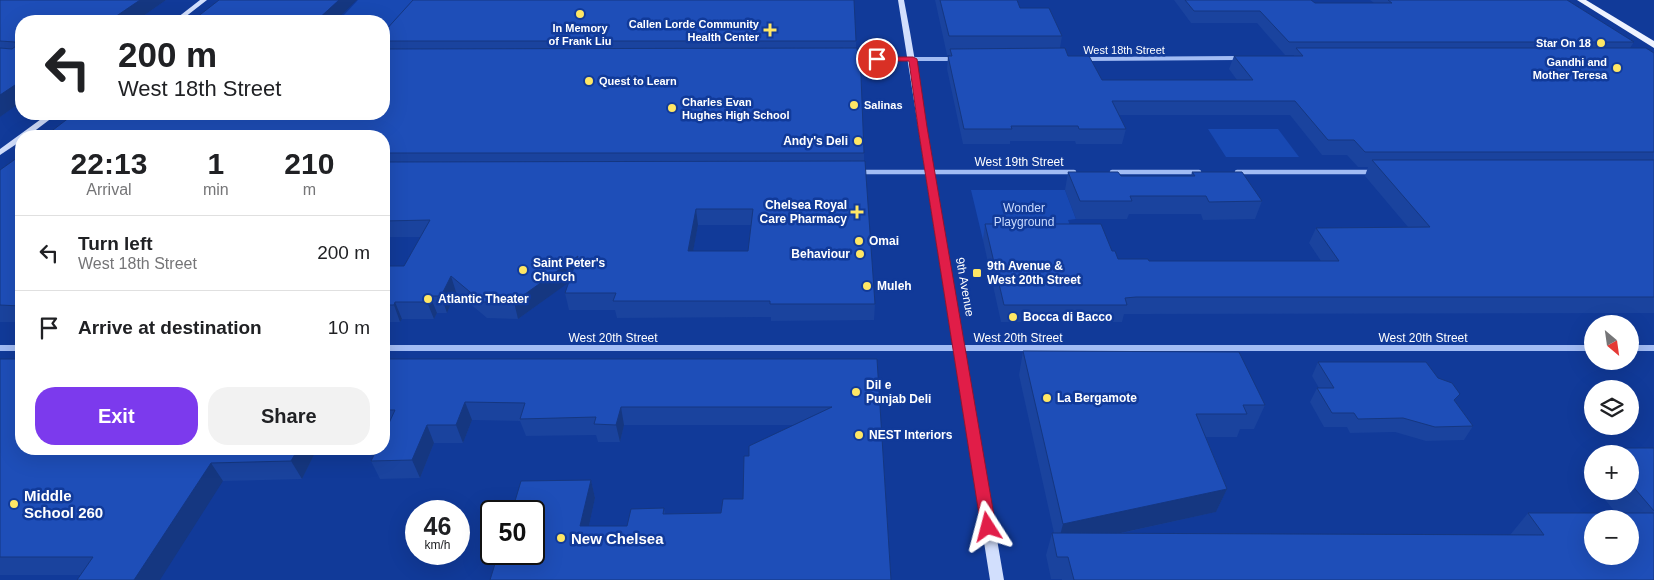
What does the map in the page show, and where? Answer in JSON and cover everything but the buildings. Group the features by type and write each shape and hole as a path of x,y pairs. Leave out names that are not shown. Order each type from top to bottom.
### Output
{"main road":[{"path":"184,15 204,0"},
{"name":"9th Avenue","path":"902,0 997,580"},
{"path":"1581,0 1654,45"},
{"path":"31,130 45,120"},
{"path":"0,153 15,142"}],"street":[{"name":"West 18th Street","path":"1082,59 1245,58"},
{"path":"848,59 958,59"},
{"name":"West 19th Street","path":"851,172 1078,172"},
{"path":"1108,172 1202,172"},
{"path":"1229,172 1378,172"},
{"path":"0,348 15,348"},
{"name":"West 20th Street","path":"390,348 1584,348"},
{"path":"1639,348 1654,348"}],"green space":[{"path":"358,0 428,0 390,40 390,15 344,15"},
{"path":"1208,129 1278,129 1299,157 1226,157"},
{"name":"Wonder Playground","path":"971,190 1065,190 1076,219 1068,220 1075,240 983,240"}],"place":[{"name":"In Memory of Frank Liu","path":"580,14"},
{"name":"Callen Lorde Community Health Center","path":"770,30"},
{"name":"Star On 18","path":"1601,43"},
{"name":"Gandhi and Mother Teresa","path":"1617,68"},
{"name":"Quest to Learn","path":"589,81"},
{"name":"Salinas","path":"854,105"},
{"name":"Charles Evan Hughes High School","path":"672,108"},
{"name":"Andy's Deli","path":"858,141"},
{"name":"Chelsea Royal Care Pharmacy","path":"857,212"},
{"name":"Omai","path":"859,241"},
{"name":"Behaviour","path":"860,254"},
{"name":"Saint Peter's Church","path":"523,270"},
{"name":"9th Avenue & West 20th Street","path":"977,273"},
{"name":"Muleh","path":"867,286"},
{"name":"Atlantic Theater","path":"428,299"},
{"name":"Bocca di Bacco","path":"1013,317"},
{"name":"Dil e Punjab Deli","path":"856,392"},
{"name":"La Bergamote","path":"1047,398"},
{"name":"NEST Interiors","path":"859,435"},
{"name":"Middle School 260","path":"14,504"},
{"name":"New Chelsea","path":"561,538"}],"route":[{"path":"877,59 913,59 922,127 929,157 988,527"}]}
